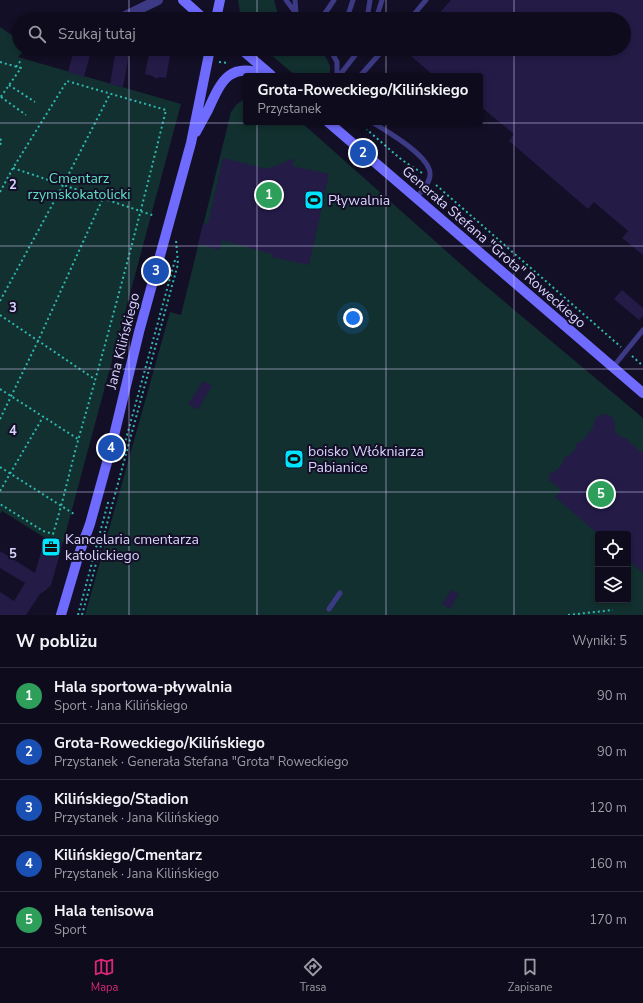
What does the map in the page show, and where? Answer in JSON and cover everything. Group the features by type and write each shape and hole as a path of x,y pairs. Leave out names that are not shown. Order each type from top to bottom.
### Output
{"street":[{"path":"133,12 158,0"},
{"path":"182,0 196,12"},
{"path":"217,12 220,0"},
{"name":"Jana Kilińskiego","path":"62,615 79,554 90,524 139,332 191,143 209,56"},
{"path":"249,56 269,73"},
{"path":"191,143 215,93 228,75 236,72 249,71 260,73"},
{"name":"Generała Stefana \"Grota\" Roweckiego","path":"331,125 643,392"}],"lane":[{"path":"286,0 295,12"},
{"path":"295,0 296,12"},
{"path":"326,12 334,0"},
{"path":"349,12 353,0"},
{"path":"368,12 370,0"},
{"path":"378,12 382,0"},
{"path":"416,12 426,0"},
{"path":"334,56 337,62 338,73"},
{"path":"341,73 356,56"},
{"path":"363,73 378,56"},
{"path":"377,125 392,134 423,159 430,169 430,179 416,198"},
{"path":"613,367 643,330"},
{"path":"330,609 340,593"}],"path":[{"path":"16,67 22,58"},
{"path":"0,62 21,68 0,98 26,115"},
{"path":"219,62 232,63"},
{"path":"0,192 12,168 67,80 166,110 142,211 96,380 78,439 62,506 53,534 43,531 0,504"},
{"path":"9,85 35,102"},
{"path":"0,302 110,94"},
{"path":"361,125 402,160 430,179 643,366"},
{"path":"0,140 2,141 0,145"},
{"path":"12,168 155,216"},
{"path":"0,419 38,341 102,198"},
{"path":"82,615 178,264 176,238"},
{"path":"121,456 175,260"},
{"path":"0,315 96,380"},
{"path":"0,389 78,439"},
{"path":"0,490 43,417"},
{"path":"0,467 74,514"},
{"path":"78,615 111,494"},
{"path":"568,615 614,610"}],"green space":[{"path":"238,0 274,0 278,12 240,12"},
{"name":"Cmentarz rzymskokatolicki","path":"0,27 12,35 12,56 19,56 18,57 181,104 63,543 45,538 2,511 0,514"},
{"path":"272,56 324,56 330,68 330,73 292,73"},
{"path":"243,100 243,125 304,125 481,282 643,418 643,615 85,615 170,312 181,315 231,112 237,104"}],"building":[{"path":"451,0 643,0 643,255 622,238 628,231 594,202 588,209 509,141 514,134 483,108 483,73 431,73 411,56 631,56 631,12 440,12"},
{"path":"72,56 90,56 84,77 68,72"},
{"path":"115,56 129,56 123,87 110,84"},
{"path":"149,56 170,56 166,78 159,77 157,79 145,74"},
{"path":"223,158 267,169 295,158 292,166 329,174 309,265 272,257 272,254 222,240 219,250 198,244 203,223 208,224"},
{"path":"622,290 643,308 643,316 639,320 614,299"},
{"path":"203,381 212,386 198,410 188,404"},
{"path":"602,414 609,415 614,419 614,430 621,437 627,438 638,451 643,452 643,573 631,563 631,531 595,531 555,497 561,490 549,480 550,473 556,471 563,463 564,458 570,455 575,449 576,443 582,441 593,428 596,418"},
{"path":"45,538 63,543 51,585 40,594 26,615 0,615 0,592 14,601 25,583 0,568 0,551 35,573"},
{"path":"451,590 459,594 450,609 442,604"}],"place":[{"name":"Grota-Roweckiego/Kilińskiego","path":"363,153"},
{"name":"Hala sportowa-pływalnia","path":"269,195"},
{"name":"Pływalnia","path":"314,200"},
{"name":"Kilińskiego/Stadion","path":"156,271"},
{"name":"Kilińskiego/Cmentarz","path":"111,448"},
{"name":"boisko Włókniarza Pabianice","path":"294,459"},
{"name":"Hala tenisowa","path":"601,494"},
{"name":"Kancelaria cmentarza katolickiego","path":"51,547"}]}
